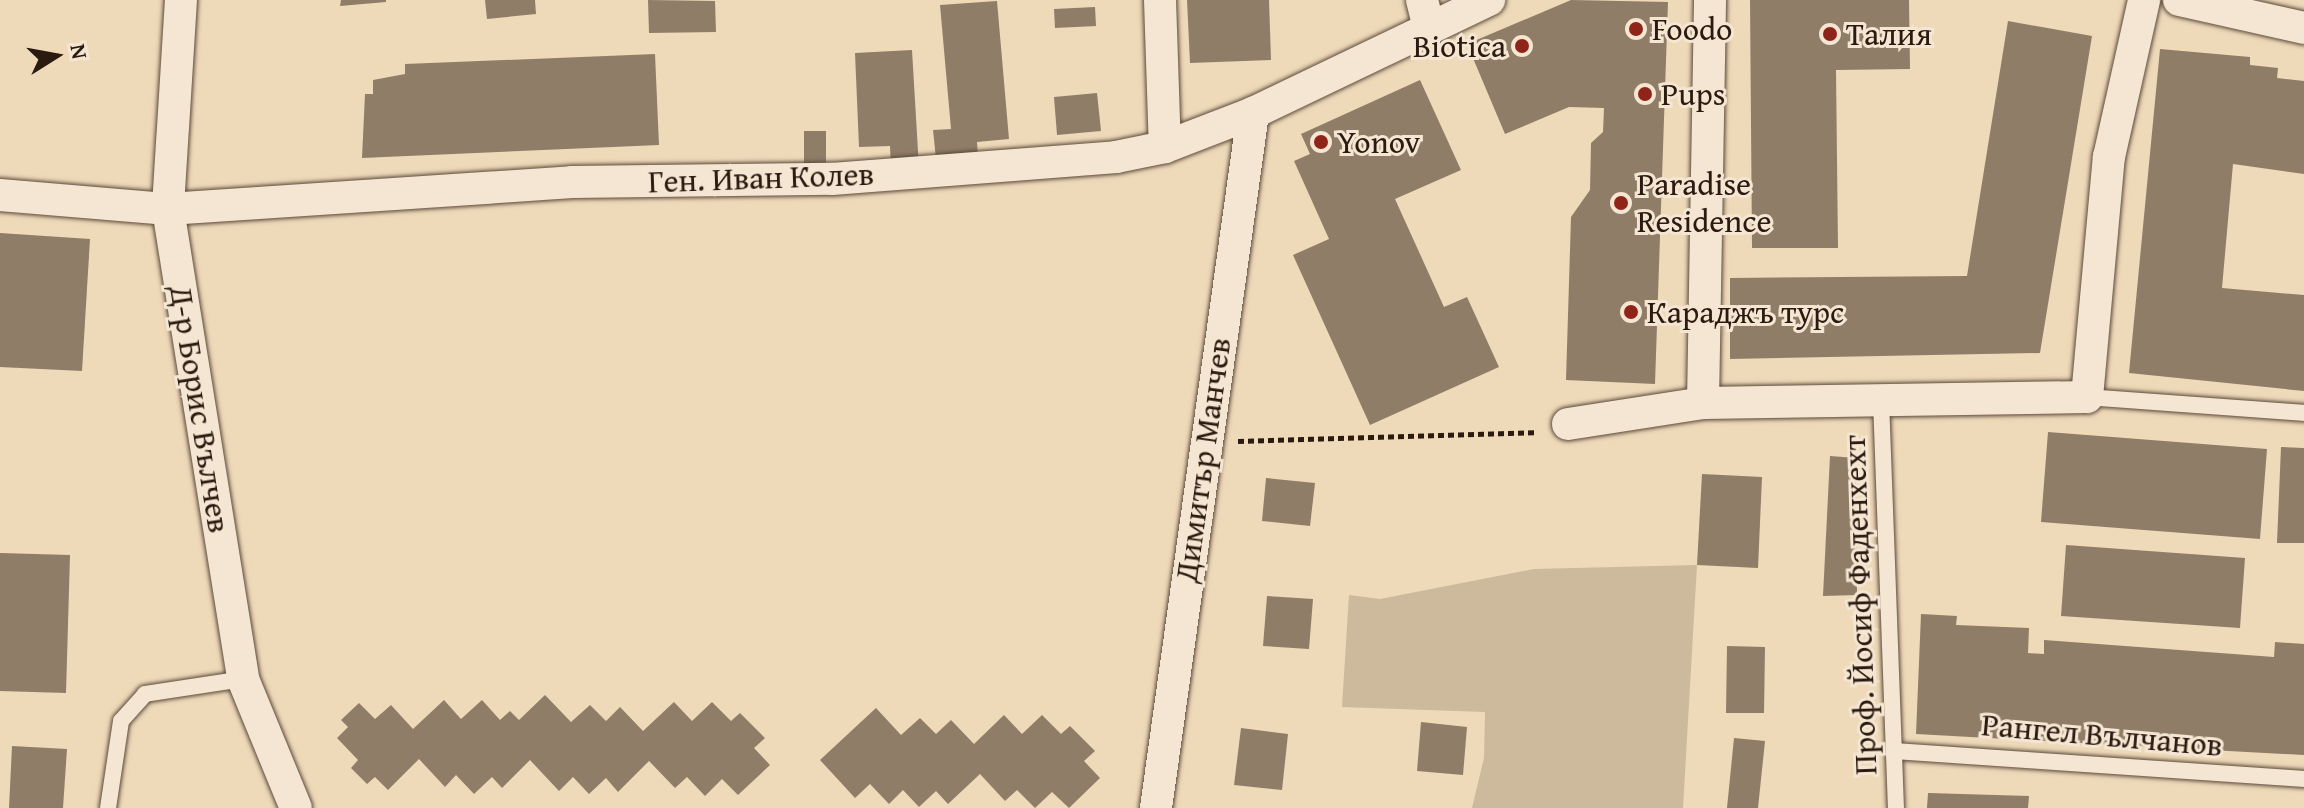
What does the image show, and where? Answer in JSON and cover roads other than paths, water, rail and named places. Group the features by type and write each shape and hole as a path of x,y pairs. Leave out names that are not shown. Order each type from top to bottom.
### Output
{"street":[{"name":"Д-р Борис Вълчев","path":"181,0 168,209 243,679 296,808"},
{"path":"1160,0 1165,147"},
{"name":"Ген. Иван Колев","path":"0,195 168,209 572,182 832,179 1165,147 1253,113 1425,14 1489,0"},
{"path":"1703,403 1710,0"},
{"path":"1568,424 1703,403 2087,397 2109,157 2144,0"},
{"path":"2179,0 2304,28"},
{"name":"Димитър Манчев","path":"1156,808 1253,113"}],"lane":[{"path":"2087,397 2304,413"},
{"name":"Проф. Йосиф Фаденхехт","path":"1881,400 1896,808"},
{"path":"108,808 121,721 145,694 243,679"},
{"name":"Рангел Вълчанов","path":"1895,751 2304,779"}],"place":[{"name":"Foodo","path":"1636,29"},
{"name":"Талия","path":"1830,34"},
{"name":"Biotica","path":"1522,46"},
{"name":"Pups","path":"1645,94"},
{"name":"Yonov","path":"1321,142"},
{"name":"Paradise Residence","path":"1621,203"},
{"name":"Караджъ турс","path":"1631,312"}]}
